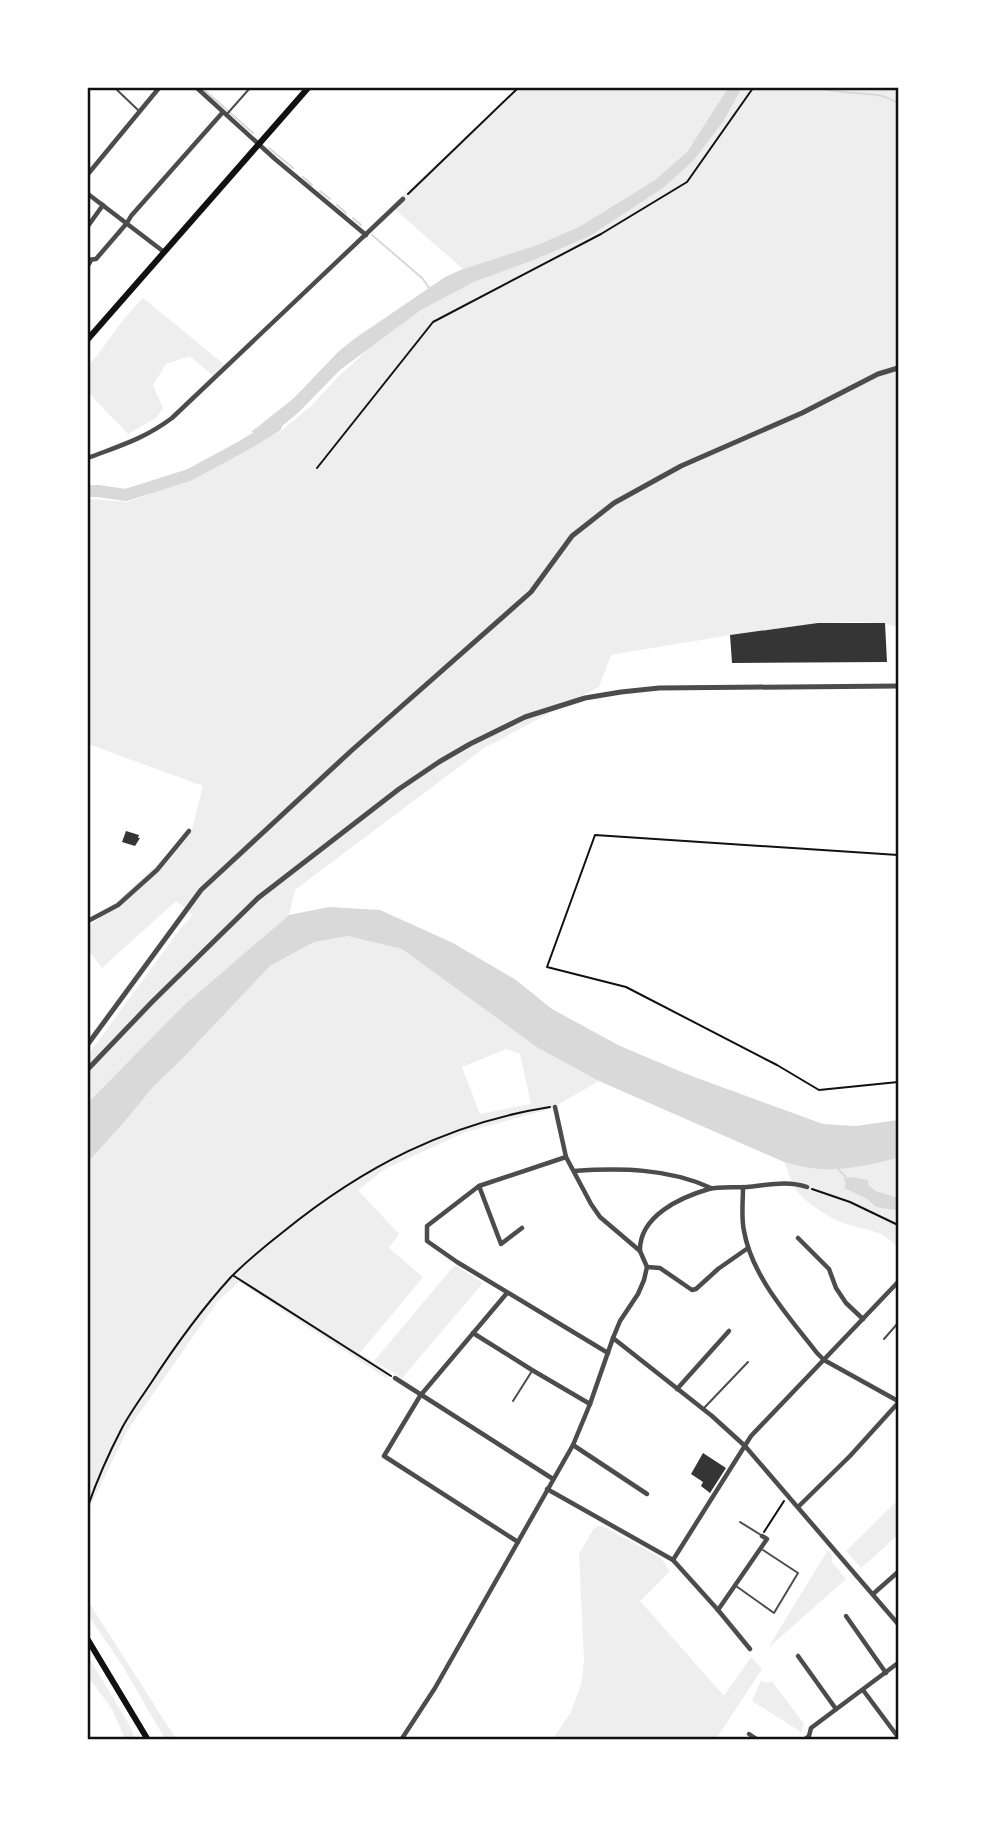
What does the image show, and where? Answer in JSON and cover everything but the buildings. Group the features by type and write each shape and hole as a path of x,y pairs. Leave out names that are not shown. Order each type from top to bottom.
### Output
{"main road":[{"path":"88,339 308,88"},
{"path":"88,1640 148,1740"}],"street":[{"path":"88,174 159,88"},
{"path":"197,88 366,234"},
{"path":"90,260 96,259 131,216 225,113"},
{"path":"88,194 164,252"},
{"path":"88,458 154,432 172,418 403,199"},
{"path":"88,226 103,205"},
{"path":"88,1044 201,890 351,751 531,592 572,536 614,503 681,466 802,413 878,374 898,368"},
{"path":"88,1069 258,898 399,789 470,744 525,717 585,698 659,688 898,686"},
{"path":"88,921 118,905 157,870 189,831"},
{"path":"555,1107 566,1157 581,1186 600,1217 640,1251"},
{"path":"566,1157 479,1186 427,1226 427,1241 507,1293 608,1353"},
{"path":"574,1171 635,1169 695,1180 711,1188"},
{"path":"401,1740 435,1688 573,1445 620,1321 644,1280 647,1267 640,1251 640,1242 653,1220 668,1206 711,1188 788,1183 807,1187"},
{"path":"479,1186 500,1244 522,1228"},
{"path":"743,1187 743,1230 748,1248 775,1299 824,1360 898,1402 850,1456 798,1507"},
{"path":"798,1238 829,1269 836,1288 846,1303 863,1320"},
{"path":"647,1267 660,1268 692,1290 748,1248"},
{"path":"673,1560 751,1436 898,1284"},
{"path":"507,1293 420,1396 384,1456 518,1542"},
{"path":"677,1389 729,1331"},
{"path":"473,1333 590,1404"},
{"path":"613,1338 745,1446 898,1624"},
{"path":"394,1378 553,1479"},
{"path":"573,1445 647,1493"},
{"path":"547,1489 673,1560 750,1649"},
{"path":"719,1610 761,1548 766,1539 762,1536"},
{"path":"873,1594 898,1572"},
{"path":"846,1616 886,1673"},
{"path":"798,1656 836,1709"},
{"path":"808,1738 811,1728 898,1663"},
{"path":"863,1690 898,1737"},
{"path":"749,1734 758,1740"}],"lane":[{"path":"115,88 139,111"},
{"path":"225,113 231,110 250,88"},
{"path":"88,268 90,260"},
{"path":"884,1339 898,1323"},
{"path":"703,1409 748,1362"},
{"path":"513,1401 532,1370"},
{"path":"740,1522 762,1536"},
{"path":"735,1586 774,1613 798,1573 761,1548"}],"path":[{"path":"403,199 518,88"},
{"path":"317,468 433,322 601,234 687,182 753,88"},
{"path":"898,855 595,835 547,967 626,987 777,1065 819,1090 898,1082"},
{"path":"88,1506 122,1427 167,1357 209,1302 233,1276 313,1207 365,1173 410,1149 479,1123 555,1107"},
{"path":"807,1187 849,1202 898,1225"},
{"path":"233,1276 394,1378"},
{"path":"762,1536 789,1497"}],"shaded area":[{"path":"518,88 728,88 687,152 655,180 579,227 537,245 463,269 391,206"},
{"path":"728,88 742,88 723,122 693,161 663,188 590,236 474,282 421,310 340,370 300,411 269,437 251,432 294,398 354,339 445,277 537,245 579,227 655,180 687,152"},
{"path":"742,88 898,88 898,627 870,622 821,624 611,655 599,687 484,748 295,890 289,915 183,1006 88,1105 88,1055 193,915 176,901 102,968 88,950 88,928 191,833 203,786 88,744 88,499 128,502 190,479 281,431 310,407 372,346 421,310 474,282 590,236 663,188 693,161 723,122"},
{"path":"143,298 225,365 213,376 190,356 166,364 153,385 163,408 156,418 128,434 88,392 88,365"},
{"path":"329,907 380,910 453,943 516,980 552,1009 620,1046 689,1075 823,1124 856,1126 898,1120 898,1158 833,1169 808,1168 784,1162 599,1081 538,1048 402,949 348,936 314,942 270,966 153,1087 88,1162 90,1101 183,1006 289,915"},
{"path":"348,936 402,949 538,1048 599,1081 550,1109 466,1132 385,1169 358,1190 399,1234 389,1248 423,1277 360,1353 391,1373 386,1378 239,1282 218,1301 127,1431 88,1511 88,1162 153,1087 270,966 314,942","holes":["506,1049 520,1054 531,1104 480,1114 462,1067"]},
{"path":"898,1158 898,1198 869,1186 846,1183 845,1188 872,1204 895,1210 898,1207 898,1249 881,1234 838,1221 811,1204 795,1188 784,1162 810,1168 863,1166"},
{"path":"851,1177 868,1180 869,1186 876,1191 898,1198 898,1207 895,1210 876,1207 867,1199 844,1188 846,1183 843,1179"},
{"path":"455,1265 483,1283 402,1378 374,1361"},
{"path":"898,1500 898,1535 861,1568 846,1551"},
{"path":"598,1526 661,1558 670,1571 640,1601 724,1696 751,1657 762,1669 716,1739 553,1739 571,1712 581,1685 584,1660 579,1554"},
{"path":"828,1550 832,1554 832,1562 846,1579 768,1648"},
{"path":"88,1601 176,1739 165,1739 124,1668 88,1615"},
{"path":"88,1656 135,1739 125,1739 112,1709 92,1682 88,1681"},
{"path":"761,1680 767,1683 772,1681 804,1724 801,1732 752,1701"}],"waterway":[{"path":"202,88 253,133"},
{"path":"822,88 871,94 898,103"},
{"path":"269,148 293,168"},
{"path":"303,177 312,185"},
{"path":"320,191 330,199"},
{"path":"337,205 346,213"},
{"path":"353,218 361,225"},
{"path":"372,235 422,278 430,289"},
{"path":"88,491 126,495 189,475 276,426"},
{"path":"838,1169 846,1177"}]}
